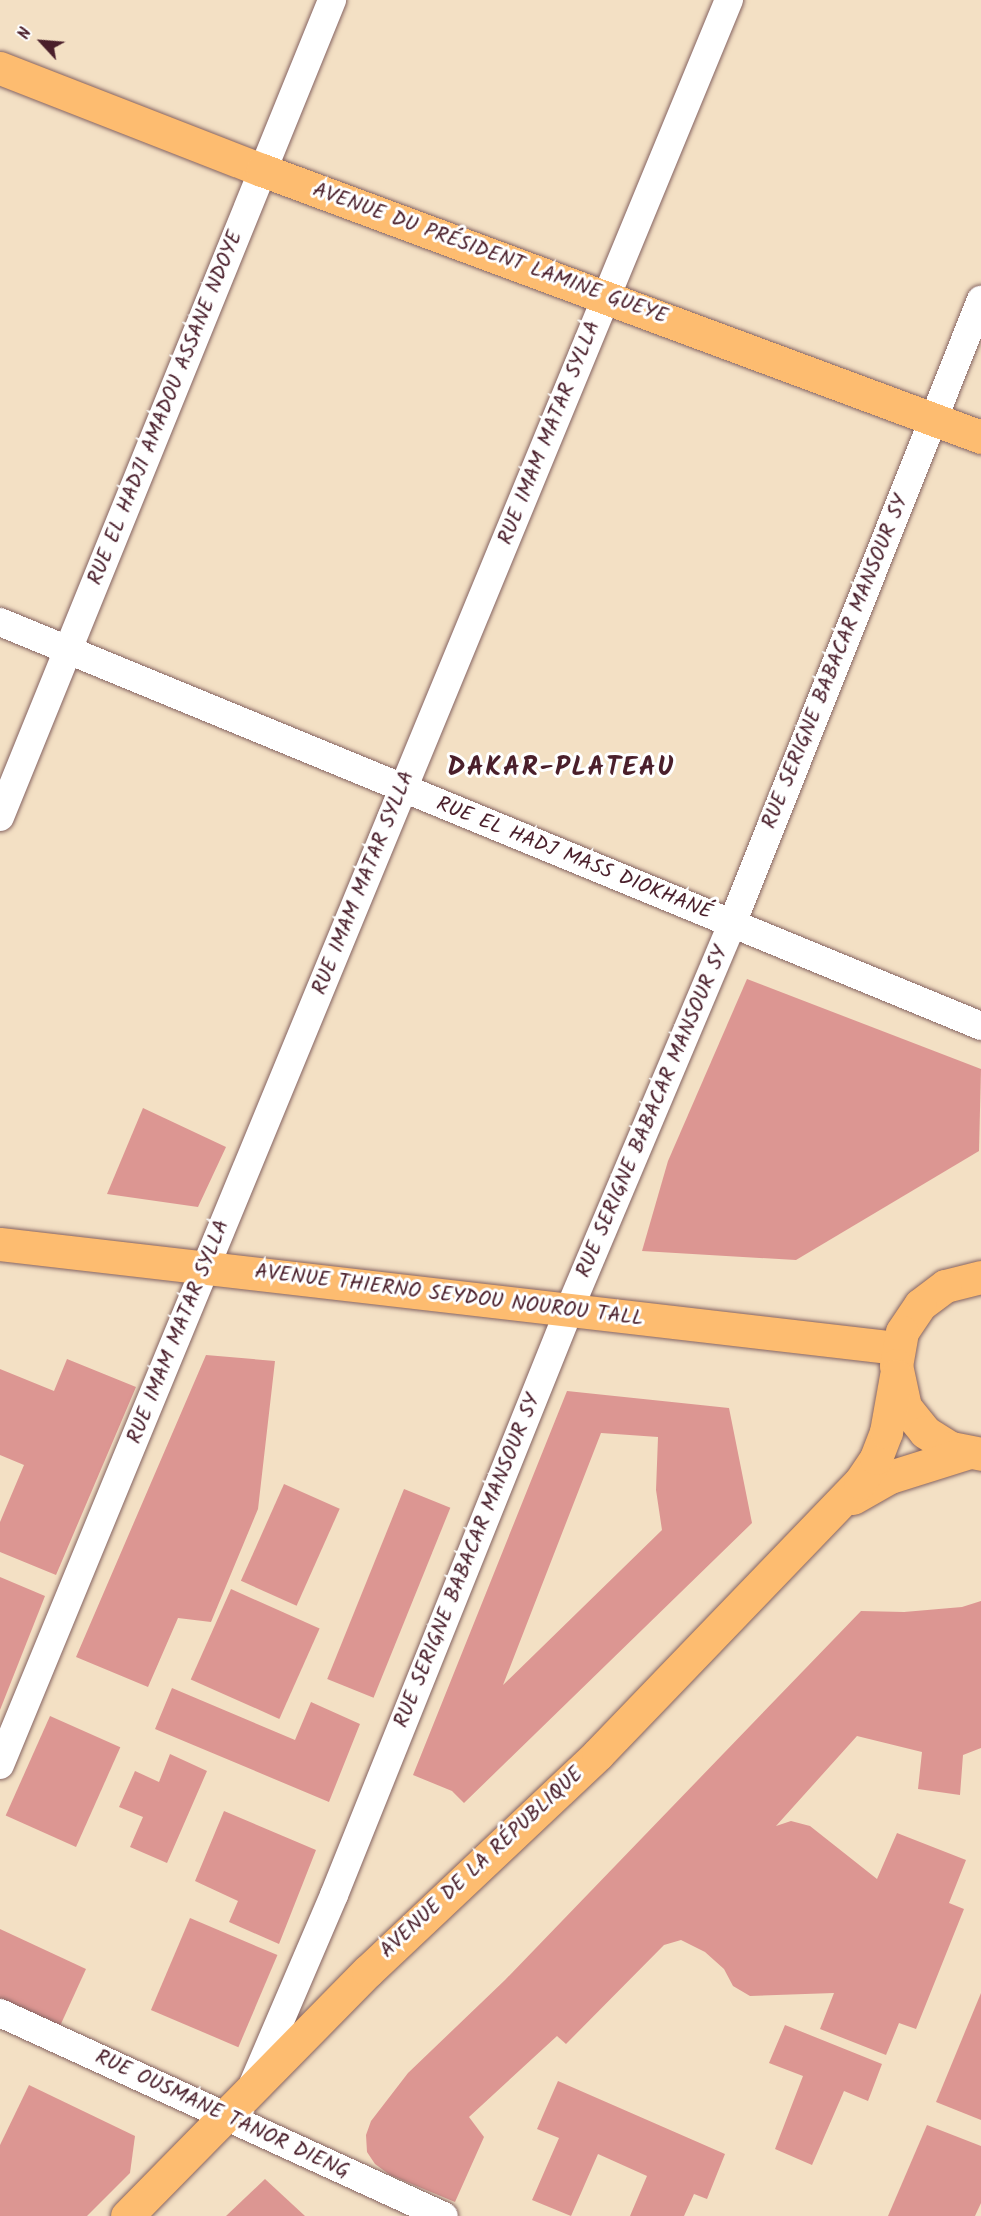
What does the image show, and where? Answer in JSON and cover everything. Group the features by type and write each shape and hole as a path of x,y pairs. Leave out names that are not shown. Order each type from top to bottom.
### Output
{"main road":[{"name":"AVENUE DU PRÉSIDENT LAMINE GUEYE","path":"0,68 262,170 981,437"},
{"name":"AVENUE THIERNO SEYDOU NOUROU TALL","path":"0,1244 569,1310 897,1362"},
{"name":"AVENUE DE LA RÉPUBLIQUE","path":"127,2216 368,1971 598,1754 836,1508 876,1458 886,1432 897,1362 910,1318 932,1294 960,1280 981,1277"},
{"path":"897,1362 906,1407 925,1432 976,1457"},
{"name":"AVENUE DE LA RÉPUBLIQUE","path":"836,1508 890,1477 976,1457"}],"street":[{"name":"RUE EL HADJI AMADOU ASSANE NDOYE","path":"0,817 332,0"},
{"name":"RUE IMAM MATAR SYLLA","path":"0,1766 729,0"},
{"name":"RUE SERIGNE BABACAR MANSOUR SY","path":"251,2089 334,1895 569,1310 732,924 981,300"},
{"name":"RUE EL HADJ MASS DIOKHANÉ","path":"0,622 67,652 981,1026"},
{"name":"RUE OUSMANE TANOR DIENG","path":"0,2013 223,2117 444,2216"}],"building":[{"path":"747,979 981,1069 979,1151 796,1260 642,1251 668,1161"},
{"path":"143,1108 226,1147 198,1207 107,1194"},
{"path":"206,1355 275,1361 258,1509 211,1622 178,1618 148,1687 76,1657"},
{"path":"67,1359 136,1387 56,1575 0,1552 0,1522 24,1465 0,1455 0,1369 54,1391"},
{"path":"567,1391 729,1408 752,1523 464,1803 452,1791 413,1775","holes":["601,1433 658,1437 656,1490 662,1530 503,1685"]},
{"path":"284,1484 340,1509 297,1606 241,1581"},
{"path":"404,1489 450,1508 374,1698 327,1679"},
{"path":"0,1577 45,1596 0,1710"},
{"path":"231,1589 320,1628 279,1719 191,1679"},
{"path":"981,1601 981,1748 963,1755 960,1795 918,1789 922,1752 857,1736 776,1826 791,1821 810,1826 877,1879 897,1833 966,1860 949,1903 964,1909 916,2029 899,2023 886,2055 820,2029 834,1993 750,1996 733,1986 724,1969 705,1952 681,1940 664,1945 566,2044 557,2036 469,2117 484,2137 455,2202 390,2175 375,2164 367,2152 366,2135 371,2121 408,2073 505,1980 861,1611 904,1612 962,1607"},
{"path":"172,1688 295,1740 311,1702 360,1724 329,1802 155,1729"},
{"path":"50,1716 120,1747 76,1847 6,1816"},
{"path":"170,1754 207,1771 167,1863 130,1847 143,1817 119,1807 135,1771 159,1782"},
{"path":"224,1811 316,1850 279,1944 229,1922 238,1901 195,1881"},
{"path":"190,1918 277,1955 238,2047 151,2010"},
{"path":"0,1929 86,1969 60,2026 0,1999"},
{"path":"981,1993 981,2120 936,2102"},
{"path":"785,2025 882,2064 868,2101 844,2091 812,2165 775,2149 803,2076 769,2063"},
{"path":"558,2081 725,2154 707,2199 694,2194 684,2216 630,2216 647,2176 598,2154 571,2216 532,2200 559,2138 537,2129"},
{"path":"29,2085 135,2136 130,2173 87,2216 0,2216 0,2145"},
{"path":"927,2125 981,2146 981,2203 975,2216 888,2216"},
{"path":"265,2179 305,2216 226,2216"}],"district":[{"name":"DAKAR-PLATEAU","path":"561,768"}]}
